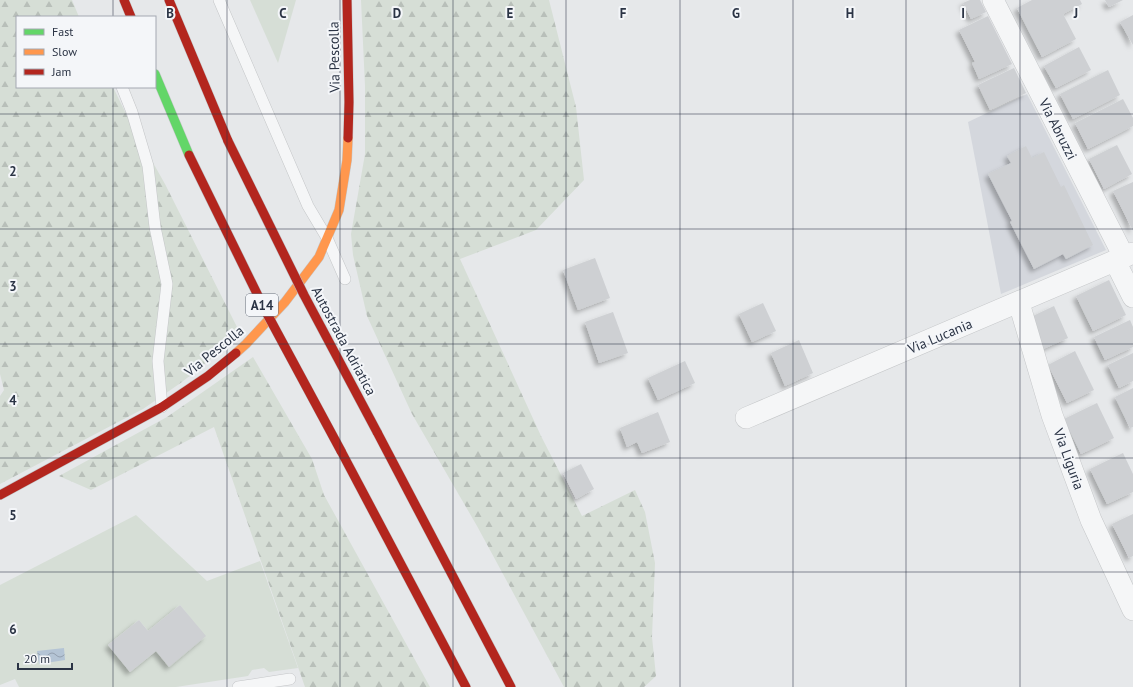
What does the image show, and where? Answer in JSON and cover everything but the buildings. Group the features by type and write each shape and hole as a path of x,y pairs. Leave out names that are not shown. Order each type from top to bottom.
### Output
{"main road":[{"path":"124,0 131,16"},
{"name":"Autostrada Adriatica","path":"169,0 228,141 304,295 511,687"},
{"name":"Via Pescolla","path":"0,495 162,407 208,376 246,344 289,296 319,257 339,210 347,160 349,102 348,0"},
{"name":"A14","path":"156,76 189,155 265,310 466,687"}],"street":[{"name":"Via Abruzzi","path":"993,0 1124,257 1133,297"},
{"name":"Via Lucania","path":"746,418 1124,257"},
{"name":"Via Liguria","path":"1019,302 1052,415 1091,520 1133,610"}],"lane":[{"path":"219,0 308,206 327,238 345,279"},
{"path":"122,88 132,112 148,166 155,227 167,284 158,361 162,407"},
{"path":"238,687 290,679"}],"shaded area":[{"path":"1027,94 1106,250 1001,294 968,122"}],"green space":[{"path":"0,0 72,0 79,16 16,16 16,88 113,88 130,122 165,184 239,331 222,350 182,382 143,409 0,484 0,396 4,390 0,374"},
{"path":"250,0 296,0 278,63"},
{"path":"361,0 549,0 576,107 584,180 536,230 460,259 541,436 582,516 635,490 645,512 655,563 652,637 656,676 644,687 564,687 477,526 412,414 367,316 353,255 351,234 365,154 365,86"},
{"path":"253,357 312,459 324,495 430,687 305,687 214,427 91,490 59,476 167,417"},
{"path":"136,515 207,581 260,561 298,668 269,672 264,668 252,670 248,676 176,687 19,687 15,679 0,685 0,585","holes":["180,605 205,636 169,666 156,651 130,672 108,645 139,620 148,631"]}],"water":[{"path":"64,648 65,660 39,664 37,651"}],"traffic: fast":[{"path":"156,76 189,155"}],"traffic: slow":[{"path":"236,353 285,302 319,257 339,210 347,160 348,138"}],"traffic: jam":[{"path":"124,0 131,16"},
{"path":"169,0 228,141"},
{"path":"347,0 349,102 348,138"},
{"path":"228,141 304,295 377,432"},
{"path":"189,155 265,310 341,451"},
{"path":"0,495 162,407 208,376 236,353"},
{"path":"377,432 511,687"},
{"path":"341,451 466,687"}]}
